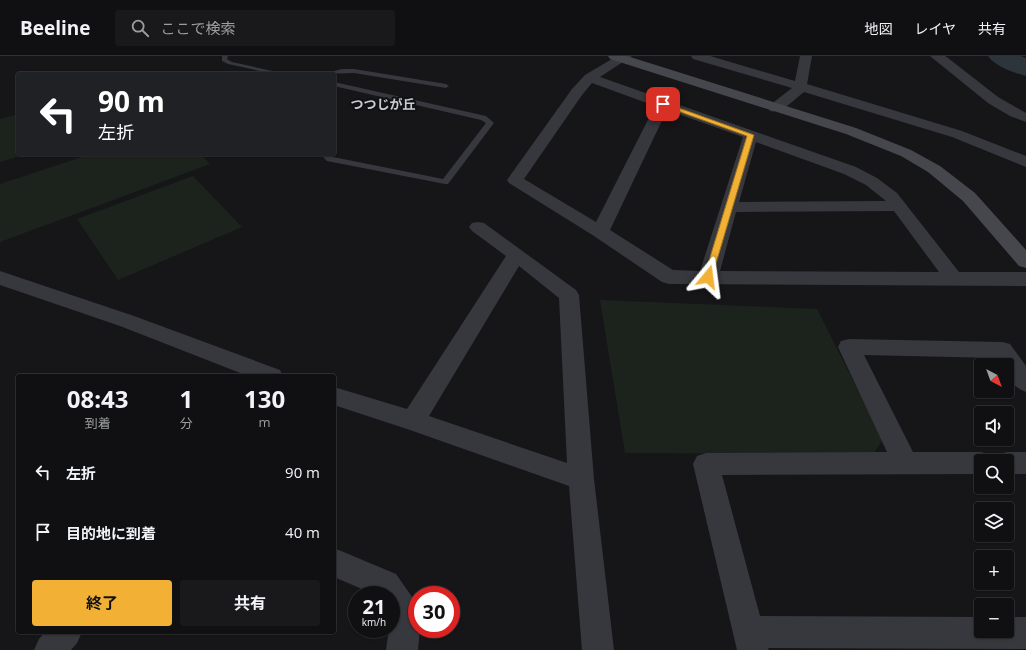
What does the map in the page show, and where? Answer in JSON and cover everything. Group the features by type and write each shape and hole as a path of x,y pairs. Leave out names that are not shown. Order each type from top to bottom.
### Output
{"street":[{"path":"697,56 720,59 800,88 957,134 1026,162"},
{"path":"776,108 800,88 806,56"},
{"path":"936,56 994,101 1012,113 1026,118"},
{"path":"1026,262 969,197 934,169 906,153 850,131 621,57 590,78 577,92 514,180 669,276 1026,280"},
{"path":"590,78 856,172 877,184 890,194 954,279"},
{"path":"600,232 663,104"},
{"path":"708,277 751,135"},
{"path":"729,207 899,206"},
{"path":"478,227 569,295 581,479 598,650"},
{"path":"413,421 516,256"},
{"path":"0,278 127,321 267,374"},
{"path":"905,463 849,347 1002,350 1026,383"},
{"path":"336,397 413,421 581,479"},
{"path":"974,463 706,464 750,641 1026,633"},
{"path":"1014,463 1026,463"},
{"path":"336,563 386,584 406,614 402,650"},
{"path":"50,650 64,634"}],"lane":[{"path":"225,56 224,60 230,63 273,72"},
{"path":"336,72 354,71 446,86"},
{"path":"326,156 330,159 445,182 490,123 483,118 336,84"}],"shaded area":[{"path":"16,115 16,156 20,156 0,162 0,119"},
{"path":"85,156 202,156 210,164 0,242 0,184"},
{"path":"193,176 242,227 118,280 77,219"},
{"path":"600,300 817,309 883,440 873,454 625,453"}],"waterway":[{"path":"1001,56 1026,68"}],"district":[{"name":"つつじが丘","path":"383,104"}],"route":[{"path":"663,104 751,135 708,277"}]}
